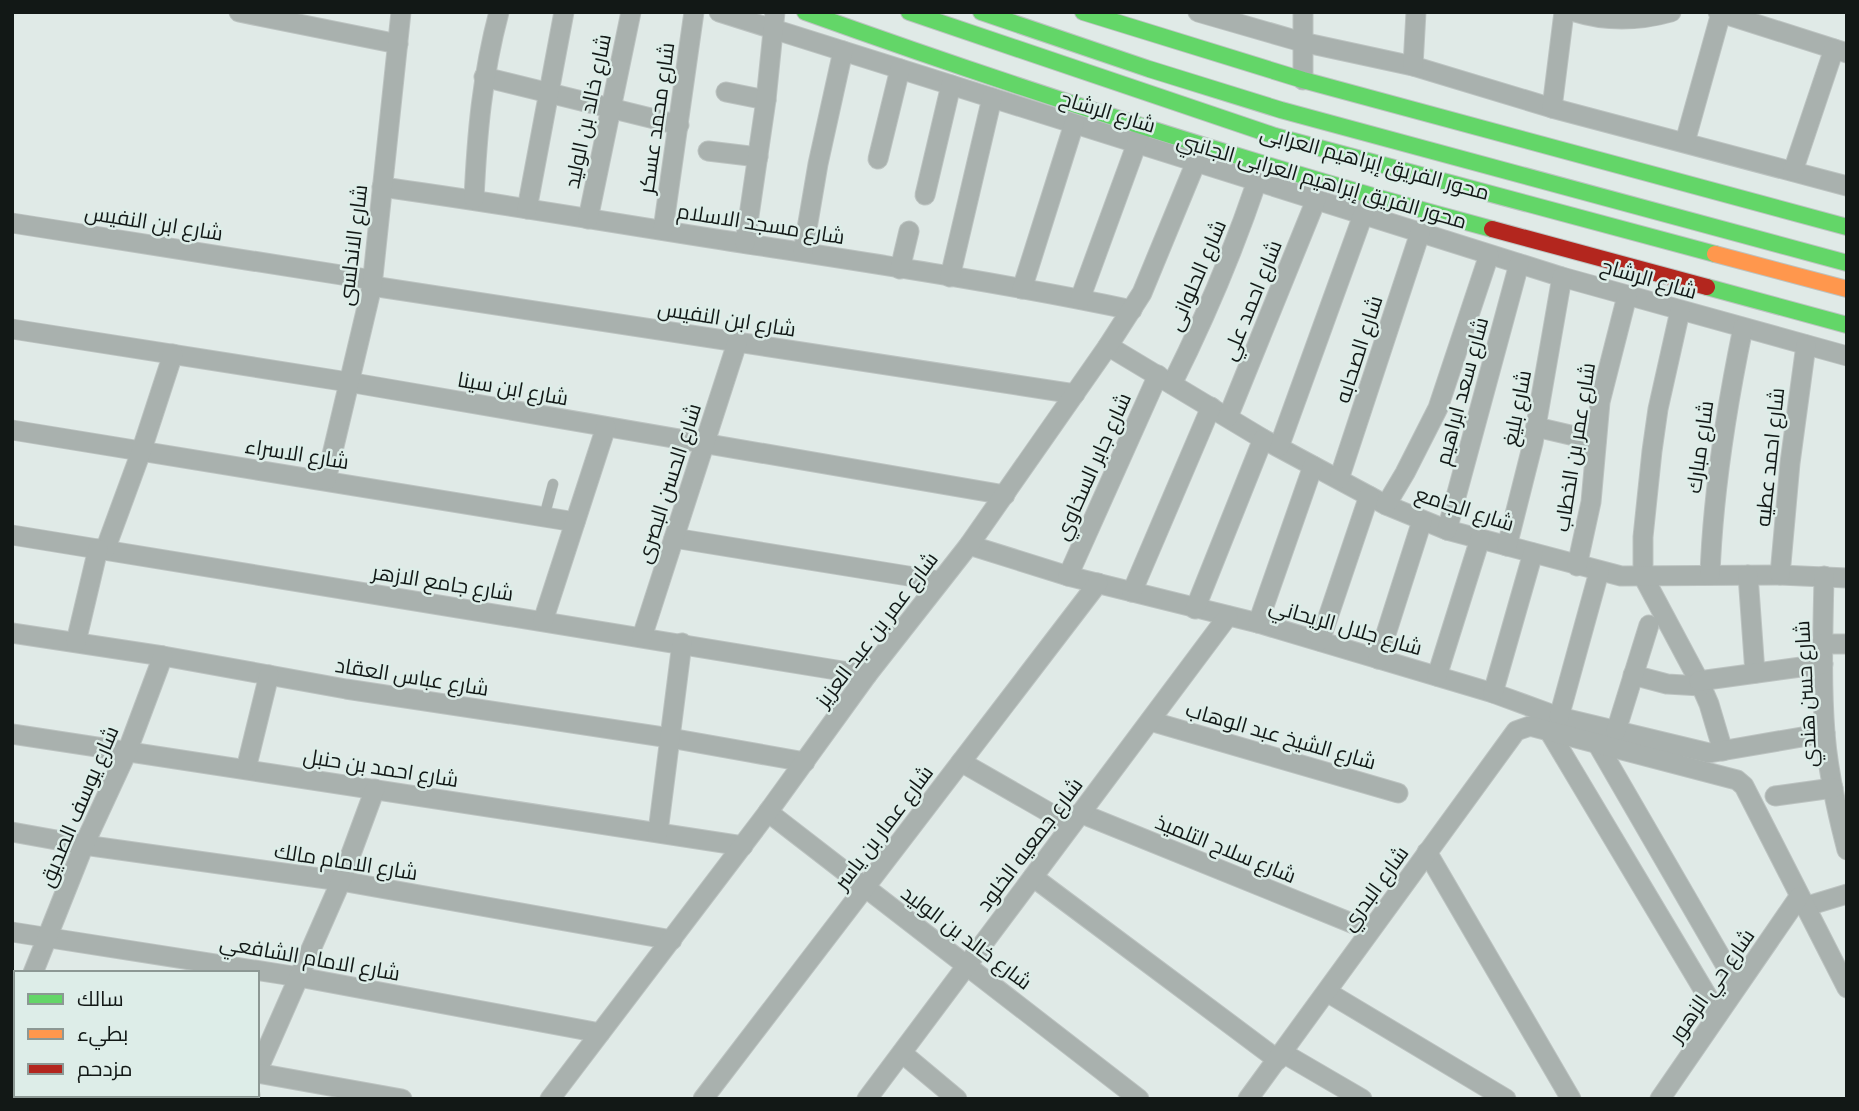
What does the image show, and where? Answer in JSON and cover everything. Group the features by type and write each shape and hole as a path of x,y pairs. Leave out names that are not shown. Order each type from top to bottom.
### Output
{"main road":[{"name":"محور الفريق إبراهيم العرابى الجانبي","path":"805,12 1140,135 1366,206 1847,325"},
{"name":"محور الفريق إبراهيم العرابى","path":"909,12 1275,136 1847,289"},
{"name":"محور الفريق إبراهيم العرابى","path":"981,12 1222,92 1314,119 1847,262"},
{"path":"1083,12 1303,80 1847,228"},
{"path":"1112,22 1222,92"}],"street":[{"path":"240,12 398,44"},
{"name":"شارع الاندلسى","path":"326,480 372,283 401,12"},
{"path":"474,199 484,77 499,12"},
{"path":"527,209 564,12"},
{"name":"شارع خالد بن الوليد","path":"588,219 631,12"},
{"name":"شارع محمد عسكر","path":"663,230 694,12"},
{"name":"شارع الرشاح","path":"719,12 774,21 843,51 1074,124 1140,135 1196,162 1316,200 1366,206 1420,233 1489,255 1847,356"},
{"path":"1198,12 1302,42 1413,66 1552,108 1847,186"},
{"path":"1303,12 1303,80"},
{"path":"1413,66 1416,12"},
{"path":"1552,108 1564,12"},
{"path":"1575,12 1616,20 1647,18 1671,12"},
{"path":"1685,142 1719,13 1840,51 1793,171"},
{"path":"745,243 766,100 774,21"},
{"path":"803,252 818,164 843,51"},
{"path":"878,159 900,69"},
{"path":"484,77 679,125"},
{"path":"925,195 951,85"},
{"path":"726,92 766,100"},
{"path":"950,277 992,98"},
{"path":"1022,289 1074,124"},
{"path":"1080,299 1140,135"},
{"path":"708,151 758,157"},
{"name":"شارع عمر بن عبد العزيز","path":"551,1099 743,846 867,675 970,545 1075,394 1132,310 1146,284 1196,162"},
{"name":"شارع الحلوانى","path":"1165,380 1220,283 1257,181"},
{"name":"شارع مسجد الاسلام","path":"383,187 803,252 1132,310"},
{"name":"شارع احمد علي","path":"1132,593 1316,200"},
{"path":"1195,609 1271,443 1366,206"},
{"name":"شارع ابن النفيس","path":"12,223 737,343 1075,394"},
{"path":"900,269 909,231"},
{"name":"شارع الصحابه","path":"1339,479 1420,233"},
{"path":"1320,641 1377,501 1438,408 1489,255"},
{"name":"شارع سعد ابراهيم","path":"1447,530 1519,264"},
{"name":"شارع بليغ","path":"1507,546 1536,427 1562,277"},
{"name":"شارع عمر بن الخطاب","path":"1577,566 1591,502 1600,401 1627,296"},
{"path":"1680,311 1653,441 1643,537 1643,576 1700,683 1717,727 1716,752 1825,733"},
{"name":"شارع مبارك","path":"1710,575 1712,514 1720,453 1743,327"},
{"name":"شارع ابن سينا","path":"12,328 348,382 1005,495"},
{"name":"شارع الحسن البصرى","path":"642,637 737,343"},
{"name":"شارع احمد عطيه","path":"1780,575 1790,463 1806,345"},
{"name":"شارع الجامع","path":"1108,346 1271,443 1377,501 1447,530 1621,576 1780,575 1847,578"},
{"path":"76,642 101,550 141,452 173,354"},
{"name":"شارع جابر السخاوي","path":"1068,576 1165,380"},
{"path":"543,621 606,427"},
{"path":"1536,427 1596,441"},
{"name":"شارع الاسراء","path":"12,430 575,522"},
{"path":"1258,623 1313,466"},
{"path":"1378,659 1422,521"},
{"name":"شارع جامع الازهر","path":"12,535 867,675"},
{"path":"674,538 939,581"},
{"path":"1437,676 1480,539"},
{"name":"شارع جلال الريحاني","path":"970,545 1068,576 1258,623 1493,693 1554,724 1616,731 1716,752"},
{"path":"1493,693 1533,553"},
{"path":"1599,572 1554,724 1718,1014"},
{"path":"1748,575 1755,673"},
{"name":"شارع حسن هندي","path":"1824,576 1825,733 1833,788 1847,850"},
{"name":"شارع عمار بن ياسر","path":"703,1099 1098,583"},
{"name":"شارع جمعيه الخلود","path":"867,1099 1228,616"},
{"path":"1616,731 1649,625"},
{"name":"شارع عباس العقاد","path":"12,633 163,656 346,690 670,738 805,762"},
{"path":"658,832 682,643"},
{"path":"1633,675 1667,684 1700,683 1755,673 1823,654 1847,644"},
{"name":"شارع يوسف الصديق","path":"34,971 84,845 127,752 163,656"},
{"path":"246,769 268,675"},
{"name":"شارع الشيخ عبد الوهاب","path":"1150,721 1398,793"},
{"path":"1554,724 1598,745 1737,780 1744,786 1847,988"},
{"name":"شارع البدري","path":"1248,1099 1516,731 1530,726 1554,724"},
{"name":"شارع احمد بن حنبل","path":"12,734 743,846"},
{"path":"1598,745 1737,985"},
{"name":"شارع سلاح التلميذ","path":"961,762 1076,819 1354,924"},
{"path":"1775,796 1833,788"},
{"path":"259,1067 341,881 375,789"},
{"name":"شارع خالد بن الوليد","path":"768,812 1139,1099"},
{"name":"شارع الامام مالك","path":"12,832 84,845 341,881 672,940"},
{"path":"1427,852 1571,1099"},
{"path":"1033,877 1280,1057 1362,1099"},
{"path":"1802,902 1847,894"},
{"name":"شارع حي الزهور","path":"1660,1099 1737,985 1802,902"},
{"name":"شارع الامام الشافعي","path":"12,932 299,977 600,1033"},
{"path":"1327,992 1506,1099"},
{"path":"902,1053 957,1099"},
{"path":"259,1072 402,1099"}],"lane":[{"path":"544,517 553,484"}],"traffic: fast":[{"path":"805,12 1146,128 1492,229"},
{"path":"909,12 1275,136 1715,254"},
{"path":"981,12 1281,110 1847,263"},
{"path":"1083,12 1303,80 1847,227"},
{"path":"1707,287 1847,325"}],"traffic: slow":[{"path":"1715,254 1847,289"}],"traffic: jam":[{"path":"1492,229 1707,287"}]}
